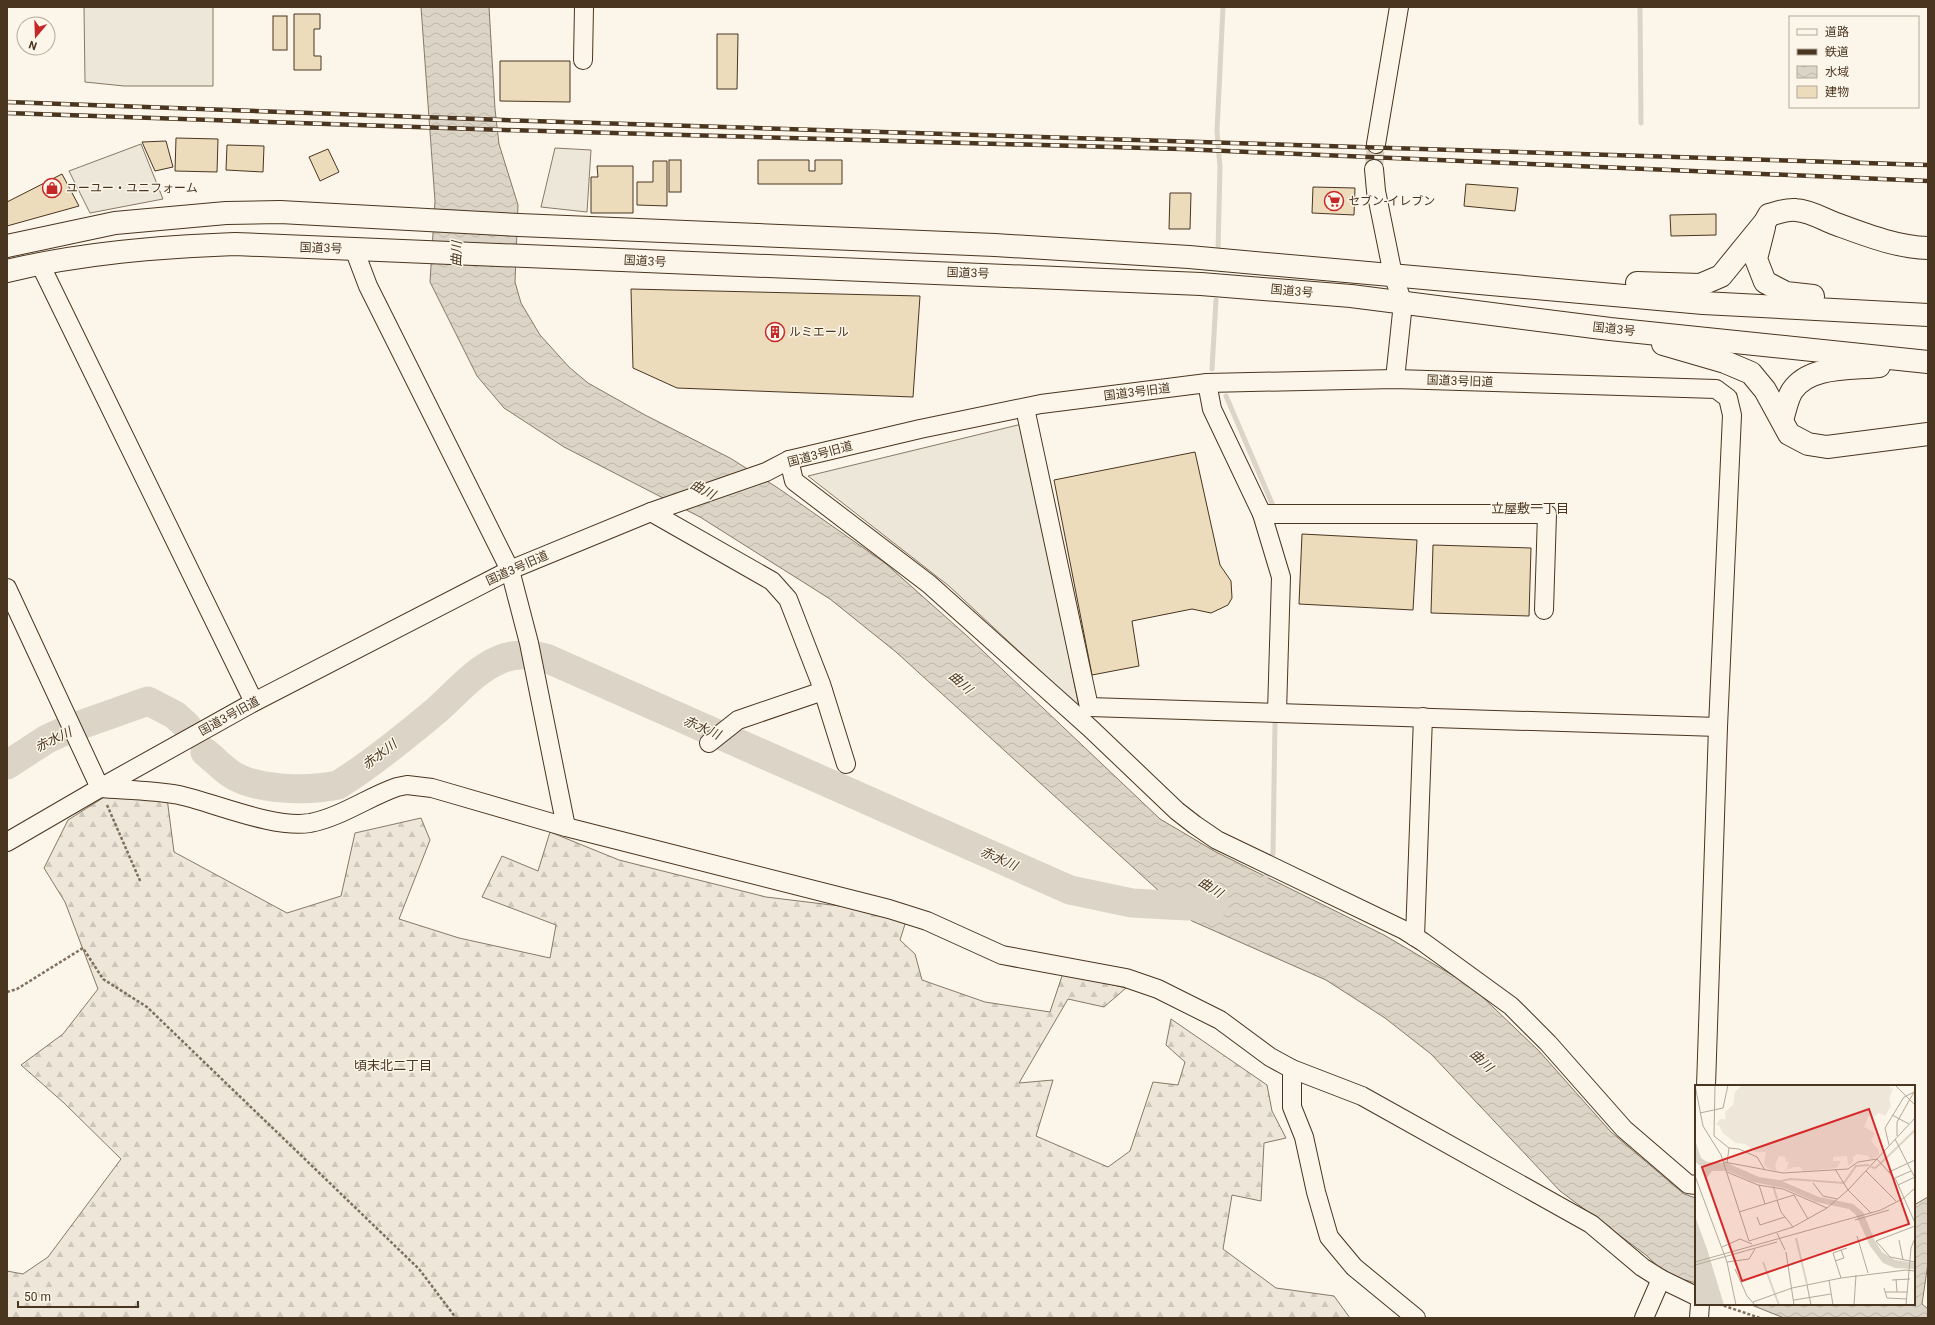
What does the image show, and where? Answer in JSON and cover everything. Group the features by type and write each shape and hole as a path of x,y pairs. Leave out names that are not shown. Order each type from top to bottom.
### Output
{"highway":[{"path":"1522,285 1628,283 1700,285 1721,276 1769,215 1784,210 1795,209 1810,213 1883,241 1914,248 1928,248"},
{"name":"国道3号","path":"7,246 115,223 226,213 280,212 520,225 995,245 1189,257 1522,285 1703,303 1928,315"},
{"path":"1765,222 1756,259 1765,282 1786,293 1839,299 1928,315"},
{"name":"国道3号","path":"7,271 98,253 179,246 235,244 1201,284 1351,296 1610,329 1928,363"},
{"path":"1610,329 1725,362 1751,374 1765,390 1789,434 1808,444 1827,448 1928,434"},
{"path":"1782,420 1791,391 1802,379 1824,371 1928,363"}],"street":[{"path":"583,60 584,7"},
{"path":"1376,144 1399,7"},
{"path":"1374,169 1376,191 1393,275 1403,303 1395,379"},
{"path":"354,249 368,286 510,570 529,643 566,827"},
{"path":"40,264 254,702"},
{"name":"国道3号旧道","path":"7,842 254,702 510,570 651,512 766,472 789,460 920,429 1025,408 1207,383 1395,379 1716,389 1728,398 1732,415 1718,727"},
{"path":"1207,383 1212,409 1262,514 1281,577 1277,712"},
{"path":"1025,408 1089,707 1718,727 1706,1085"},
{"path":"789,460 794,481 929,584 1090,728 1177,811 1217,840 1415,937 1511,1006 1548,1043 1624,1128 1688,1184 1695,1185"},
{"path":"651,512 772,580 788,599 823,691 846,764"},
{"path":"1262,514 1547,514 1544,610"},
{"path":"7,588 11,607 100,788 178,795 252,816 286,822 309,823 336,815 398,787 407,785 420,786 566,827 889,909 927,921 1002,955 1126,978 1158,990 1220,1020 1270,1058 1292,1069 1321,1078 1362,1096 1590,1224 1642,1267 1661,1279 1695,1296"},
{"path":"709,743 738,720 823,691"},
{"path":"1415,937 1422,717"},
{"path":"1292,1069 1292,1107 1304,1137 1316,1192 1329,1237 1354,1267 1416,1318"},
{"path":"1644,1318 1661,1279"},
{"path":"1699,1318 1700,1305"}],"path":[{"path":"100,788 142,883"},
{"path":"7,992 17,989 84,948 102,979 147,1007 419,1269 456,1318"},
{"path":"1722,1305 1760,1318"}],"green space":[{"path":"106,796 167,798 174,852 287,913 341,896 355,833 421,818 430,840 399,919 459,938 550,958 556,925 482,897 502,856 538,871 550,832 619,860 766,897 848,907 906,921 900,940 915,954 922,980 985,1002 1050,1012 1063,973 1126,988 1104,1007 1068,999 1019,1083 1053,1080 1036,1136 1108,1167 1130,1151 1153,1082 1178,1085 1185,1062 1166,1045 1171,1019 1267,1085 1272,1111 1286,1138 1264,1143 1261,1201 1232,1195 1223,1249 1276,1288 1334,1296 1350,1318 7,1318 7,1271 23,1274 48,1257 121,1159 64,1103 21,1065 63,1034 98,989 65,902 44,868 68,820"}],"shaded area":[{"path":"84,7 213,7 213,86 124,86 85,82"},
{"path":"141,144 163,199 90,213 69,171"},
{"path":"555,148 591,150 587,212 541,207"},
{"path":"1022,424 1079,707 949,586 808,476"}],"water":[{"name":"曲川","path":"421,7 489,7 495,109 499,144 518,205 515,282 521,303 540,335 569,367 588,383 645,415 730,458 778,488 885,563 966,635 1160,819 1216,852 1384,935 1471,986 1539,1051 1611,1132 1684,1194 1695,1198 1695,1283 1667,1275 1646,1255 1560,1191 1431,1054 1385,1018 1326,980 1192,921 896,652 830,599 700,517 564,447 504,408 477,376 430,282 435,201"},
{"path":"1928,1197 1928,1263 1922,1304 1928,1309 1928,1318 1784,1318 1752,1305 1915,1305 1915,1204"}],"building":[{"path":"294,14 320,14 320,29 314,29 314,56 321,56 321,70 294,70"},
{"path":"273,16 287,16 287,50 273,50"},
{"path":"717,34 738,34 737,89 717,89"},
{"path":"500,61 570,61 570,102 500,101"},
{"path":"176,138 218,139 217,172 175,171"},
{"path":"166,141 173,167 155,171 142,142"},
{"path":"227,145 264,146 263,172 226,170"},
{"path":"328,149 339,172 320,181 309,157"},
{"path":"669,160 681,160 681,192 669,192"},
{"path":"758,160 809,160 809,171 815,171 815,160 842,160 842,184 758,184"},
{"path":"653,161 667,161 667,206 637,205 637,182 653,182"},
{"path":"597,166 633,166 633,213 591,213 591,177 598,177"},
{"name":"ユーユー・ユニフォーム","path":"62,174 79,206 7,226 7,202"},
{"path":"1466,184 1518,188 1515,211 1464,206"},
{"name":"セブン-イレブン","path":"1313,187 1355,188 1354,215 1312,213"},
{"path":"1170,193 1191,193 1190,229 1169,229"},
{"path":"1716,214 1716,235 1671,236 1670,215"},
{"name":"ルミエール","path":"631,289 920,296 913,397 677,388 633,368"},
{"path":"1195,452 1220,565 1231,581 1232,598 1228,605 1211,613 1192,609 1132,621 1139,666 1092,675 1054,480"},
{"path":"1302,534 1417,540 1413,610 1299,604"},
{"path":"1433,545 1531,548 1529,616 1431,613"}],"waterway":[{"path":"1218,251 1220,167 1217,131 1223,7"},
{"path":"1640,7 1641,123"},
{"path":"1212,369 1216,300"},
{"path":"1226,396 1274,508"},
{"name":"赤水川","path":"205,752 231,774 242,780 255,784 269,787 298,789 338,785 364,768 401,739 437,710 466,682 490,664 511,656 534,656 546,658 1070,890 1132,903 1187,906 1215,903"},
{"name":"赤水川","path":"7,765 47,739 69,729 148,701 175,715 187,726"},
{"path":"1264,883 1273,853 1275,722"}],"tunnel":[{"path":"1374,169 1376,144"}],"railway":[{"path":"7,102 504,120 1928,165"},
{"path":"7,113 505,130 1181,149 1928,181"}],"place":[{"name":"ユーユー・ユニフォーム","path":"52,188"},
{"name":"セブン-イレブン","path":"1334,201"},
{"name":"ルミエール","path":"775,332"}],"district":[{"name":"立屋敷一丁目","path":"1530,508"},
{"name":"頃末北二丁目","path":"393,1065"}]}
